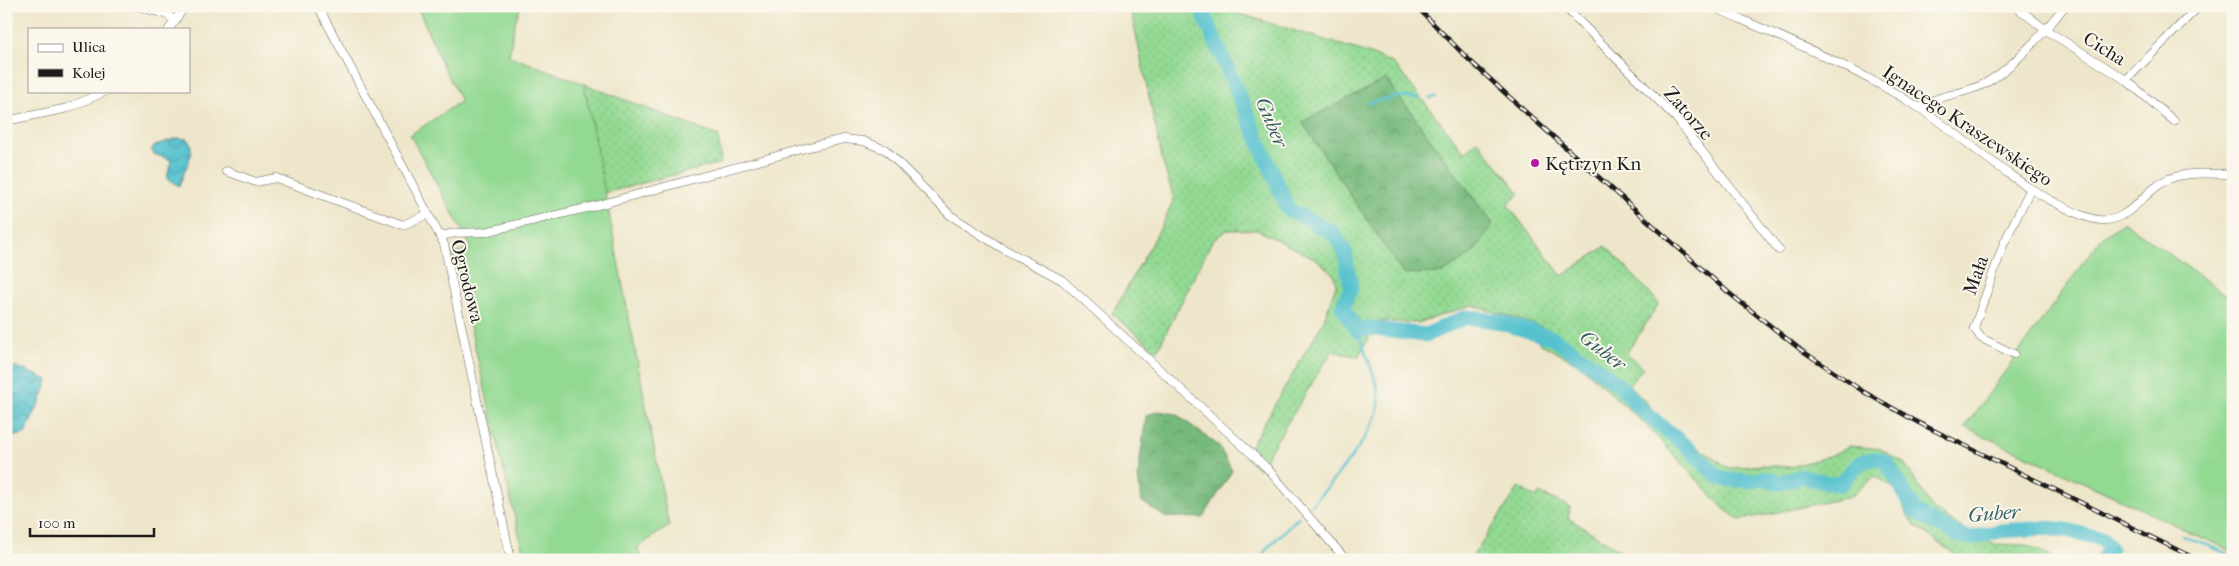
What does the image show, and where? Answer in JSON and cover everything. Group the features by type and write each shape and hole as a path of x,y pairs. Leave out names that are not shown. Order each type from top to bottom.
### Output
{"street":[{"path":"137,6 168,15 175,21"},
{"path":"170,28 185,6"},
{"name":"Ogrodowa","path":"318,6 444,244 511,560"},
{"name":"Zatorze","path":"1564,6 1676,118 1779,250"},
{"name":"Cicha","path":"2015,6 2046,30 2126,80 2174,121"},
{"path":"1919,108 1930,100 1968,91 1985,84 2046,30 2065,6"},
{"path":"2126,80 2199,6"},
{"name":"Ignacego Kraszewskiego","path":"1715,7 1858,72 1919,108 2030,190 2061,206 2091,218 2114,219 2126,213 2170,179 2184,175 2233,174"},
{"path":"6,121 68,108 104,92"},
{"path":"440,236 456,233 485,232 595,206 844,139 863,141 886,150 950,215 1000,247 1062,280 1267,468 1346,560"},
{"path":"226,171 256,182 276,178 403,225 428,214"},
{"name":"Mała","path":"2014,354 1981,338 1974,328 2004,243 2030,190"}],"green space":[{"path":"417,6 521,6 515,22 509,56 584,84 669,526 638,547 640,560 525,560 453,254 471,247 410,135 461,101 442,64"},
{"path":"1130,6 1214,6 1371,54 1394,64 1465,153 1477,140 1520,194 1507,204 1562,276 1606,246 1659,303 1627,353 1643,368 1629,385 1674,431 1729,468 1761,465 1790,467 1830,456 1849,446 1881,449 1905,464 1933,509 1979,539 1995,544 2028,545 2057,560 1967,560 1960,558 1914,525 1905,511 1898,490 1875,476 1850,497 1740,520 1724,509 1649,428 1580,365 1539,343 1542,327 1472,305 1418,323 1378,321 1358,357 1332,351 1259,469 1245,456 1323,322 1336,285 1334,275 1316,259 1257,230 1227,230 1212,241 1157,351 1112,314 1161,227 1174,199 1163,163"},
{"path":"1386,79 1493,224 1473,253 1443,273 1403,274 1302,122"},
{"path":"584,84 718,136 721,163 604,193"},
{"path":"2124,222 2233,300 2233,552 1965,427 2101,238"},
{"path":"1158,411 1176,414 1219,446 1232,471 1203,518 1165,517 1141,501 1138,475 1146,416"},
{"path":"1519,487 1536,498 1539,493 1570,507 1568,518 1636,560 1470,560"}],"water":[{"path":"178,138 187,139 191,144 191,155 179,186 167,179 171,160 154,154 151,149 155,145"},
{"path":"15,366 48,380 25,434 6,438 6,381"}],"waterway":[{"name":"Guber","path":"1200,6 1288,209 1333,233 1345,252 1351,288 1342,307 1358,331 1368,328 1426,335 1466,317 1495,321 1553,338 1622,388 1637,406 1723,479 1754,481 1763,478 1780,483 1802,476 1828,483 1841,484 1850,472 1861,463 1873,459 1880,460 1887,463 1914,510 1927,519 1959,535 1971,538 2001,531 2046,528 2066,530 2103,539 2110,548 2102,560"},
{"path":"1369,103 1399,96 1419,98"},
{"path":"1429,98 1436,97"},
{"path":"1311,506 1354,454 1364,439 1378,410 1378,389 1358,331"},
{"path":"1262,560 1266,549 1299,517"},
{"path":"2183,535 2233,556"}],"railway":[{"path":"1416,6 1466,57 1530,116 1729,293 1801,350 1864,392 1919,423 2198,560"}],"place":[{"name":"Kętrzyn Kn","path":"1535,163"}]}
